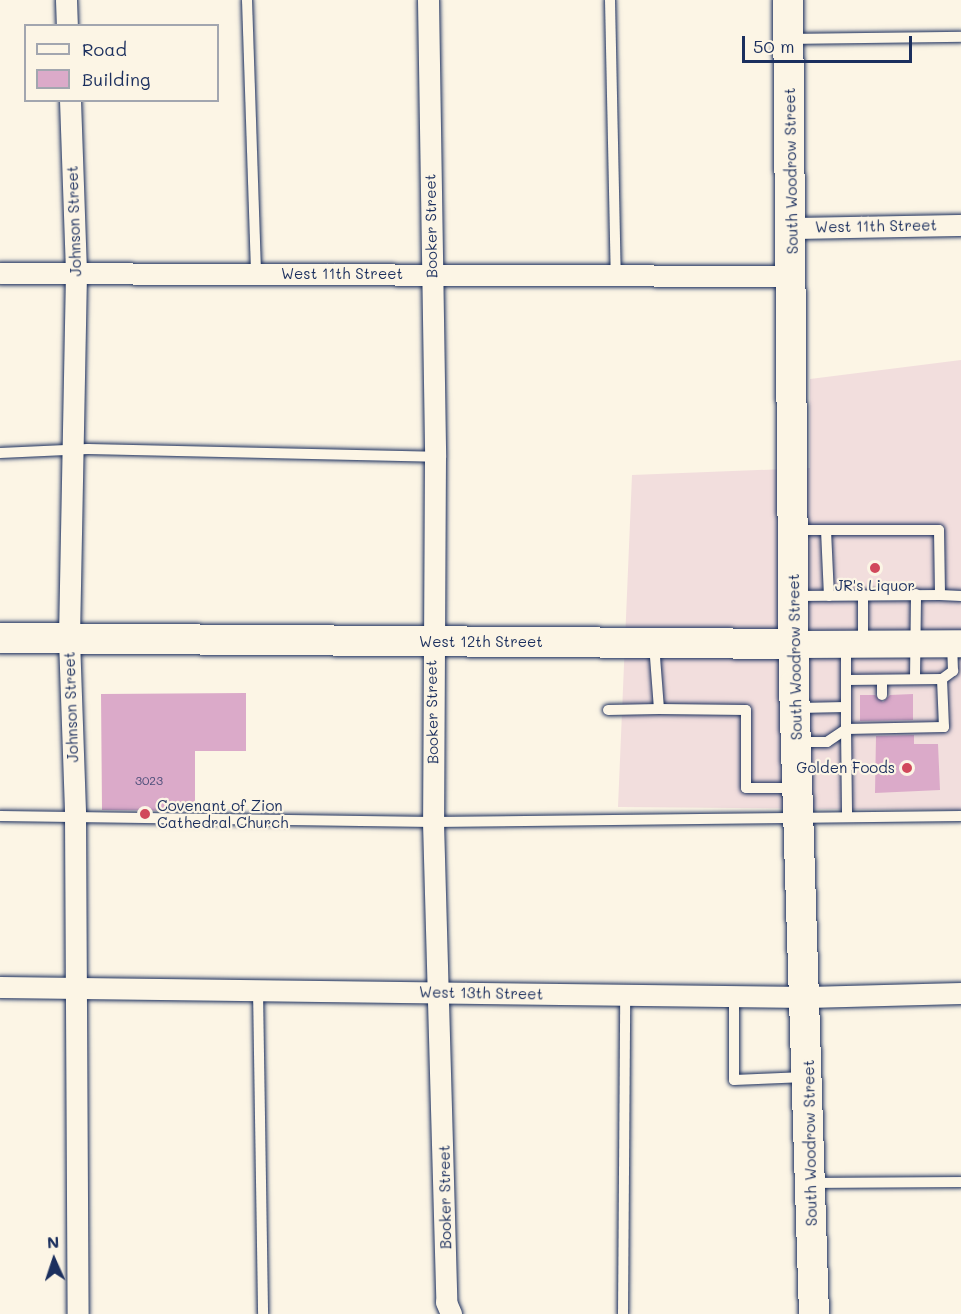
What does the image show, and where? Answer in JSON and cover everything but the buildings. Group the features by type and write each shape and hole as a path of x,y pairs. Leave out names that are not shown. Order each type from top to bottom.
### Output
{"main road":[{"name":"South Woodrow Street","path":"788,0 795,708 807,997 814,1314"},
{"name":"West 12th Street","path":"0,638 795,644"}],"street":[{"path":"66,0 67,24"},
{"name":"Booker Street","path":"428,0 435,457 431,641 433,822 441,992 446,1302 451,1314"},
{"name":"Johnson Street","path":"70,102 76,273 69,639 75,815 74,989 78,1314"},
{"name":"West 11th Street","path":"792,228 961,225"},
{"name":"West 11th Street","path":"0,273 792,276"},
{"name":"West 12th Street","path":"795,644 957,643"},
{"name":"West 13th Street","path":"0,987 807,997 961,993"}],"lane":[{"path":"247,0 256,274"},
{"path":"610,0 616,276"},
{"path":"788,39 961,37"},
{"path":"0,453 73,451 435,457"},
{"path":"794,530 939,530 940,596"},
{"path":"826,530 829,596"},
{"path":"915,679 916,594"},
{"path":"794,596 916,594 961,596"},
{"path":"847,816 846,680 863,595"},
{"path":"654,643 659,709"},
{"path":"846,680 942,679 953,670 957,643"},
{"path":"796,742 827,742 846,729 883,725 944,727 942,679"},
{"path":"882,680 882,695"},
{"path":"795,708 846,707"},
{"path":"609,710 746,710 746,788 797,788"},
{"path":"0,816 75,815 433,822 961,816"},
{"path":"258,990 263,1314"},
{"path":"623,1314 625,995"},
{"path":"734,996 734,1080 809,1077"},
{"path":"811,1183 961,1182"}],"shaded area":[{"path":"961,360 961,810 618,807 632,475 810,468 810,379"}],"place":[{"name":"JR's Liquor","path":"875,568"},
{"name":"Golden Foods","path":"907,768"},
{"name":"Covenant of Zion Cathedral Church","path":"145,814"}]}
